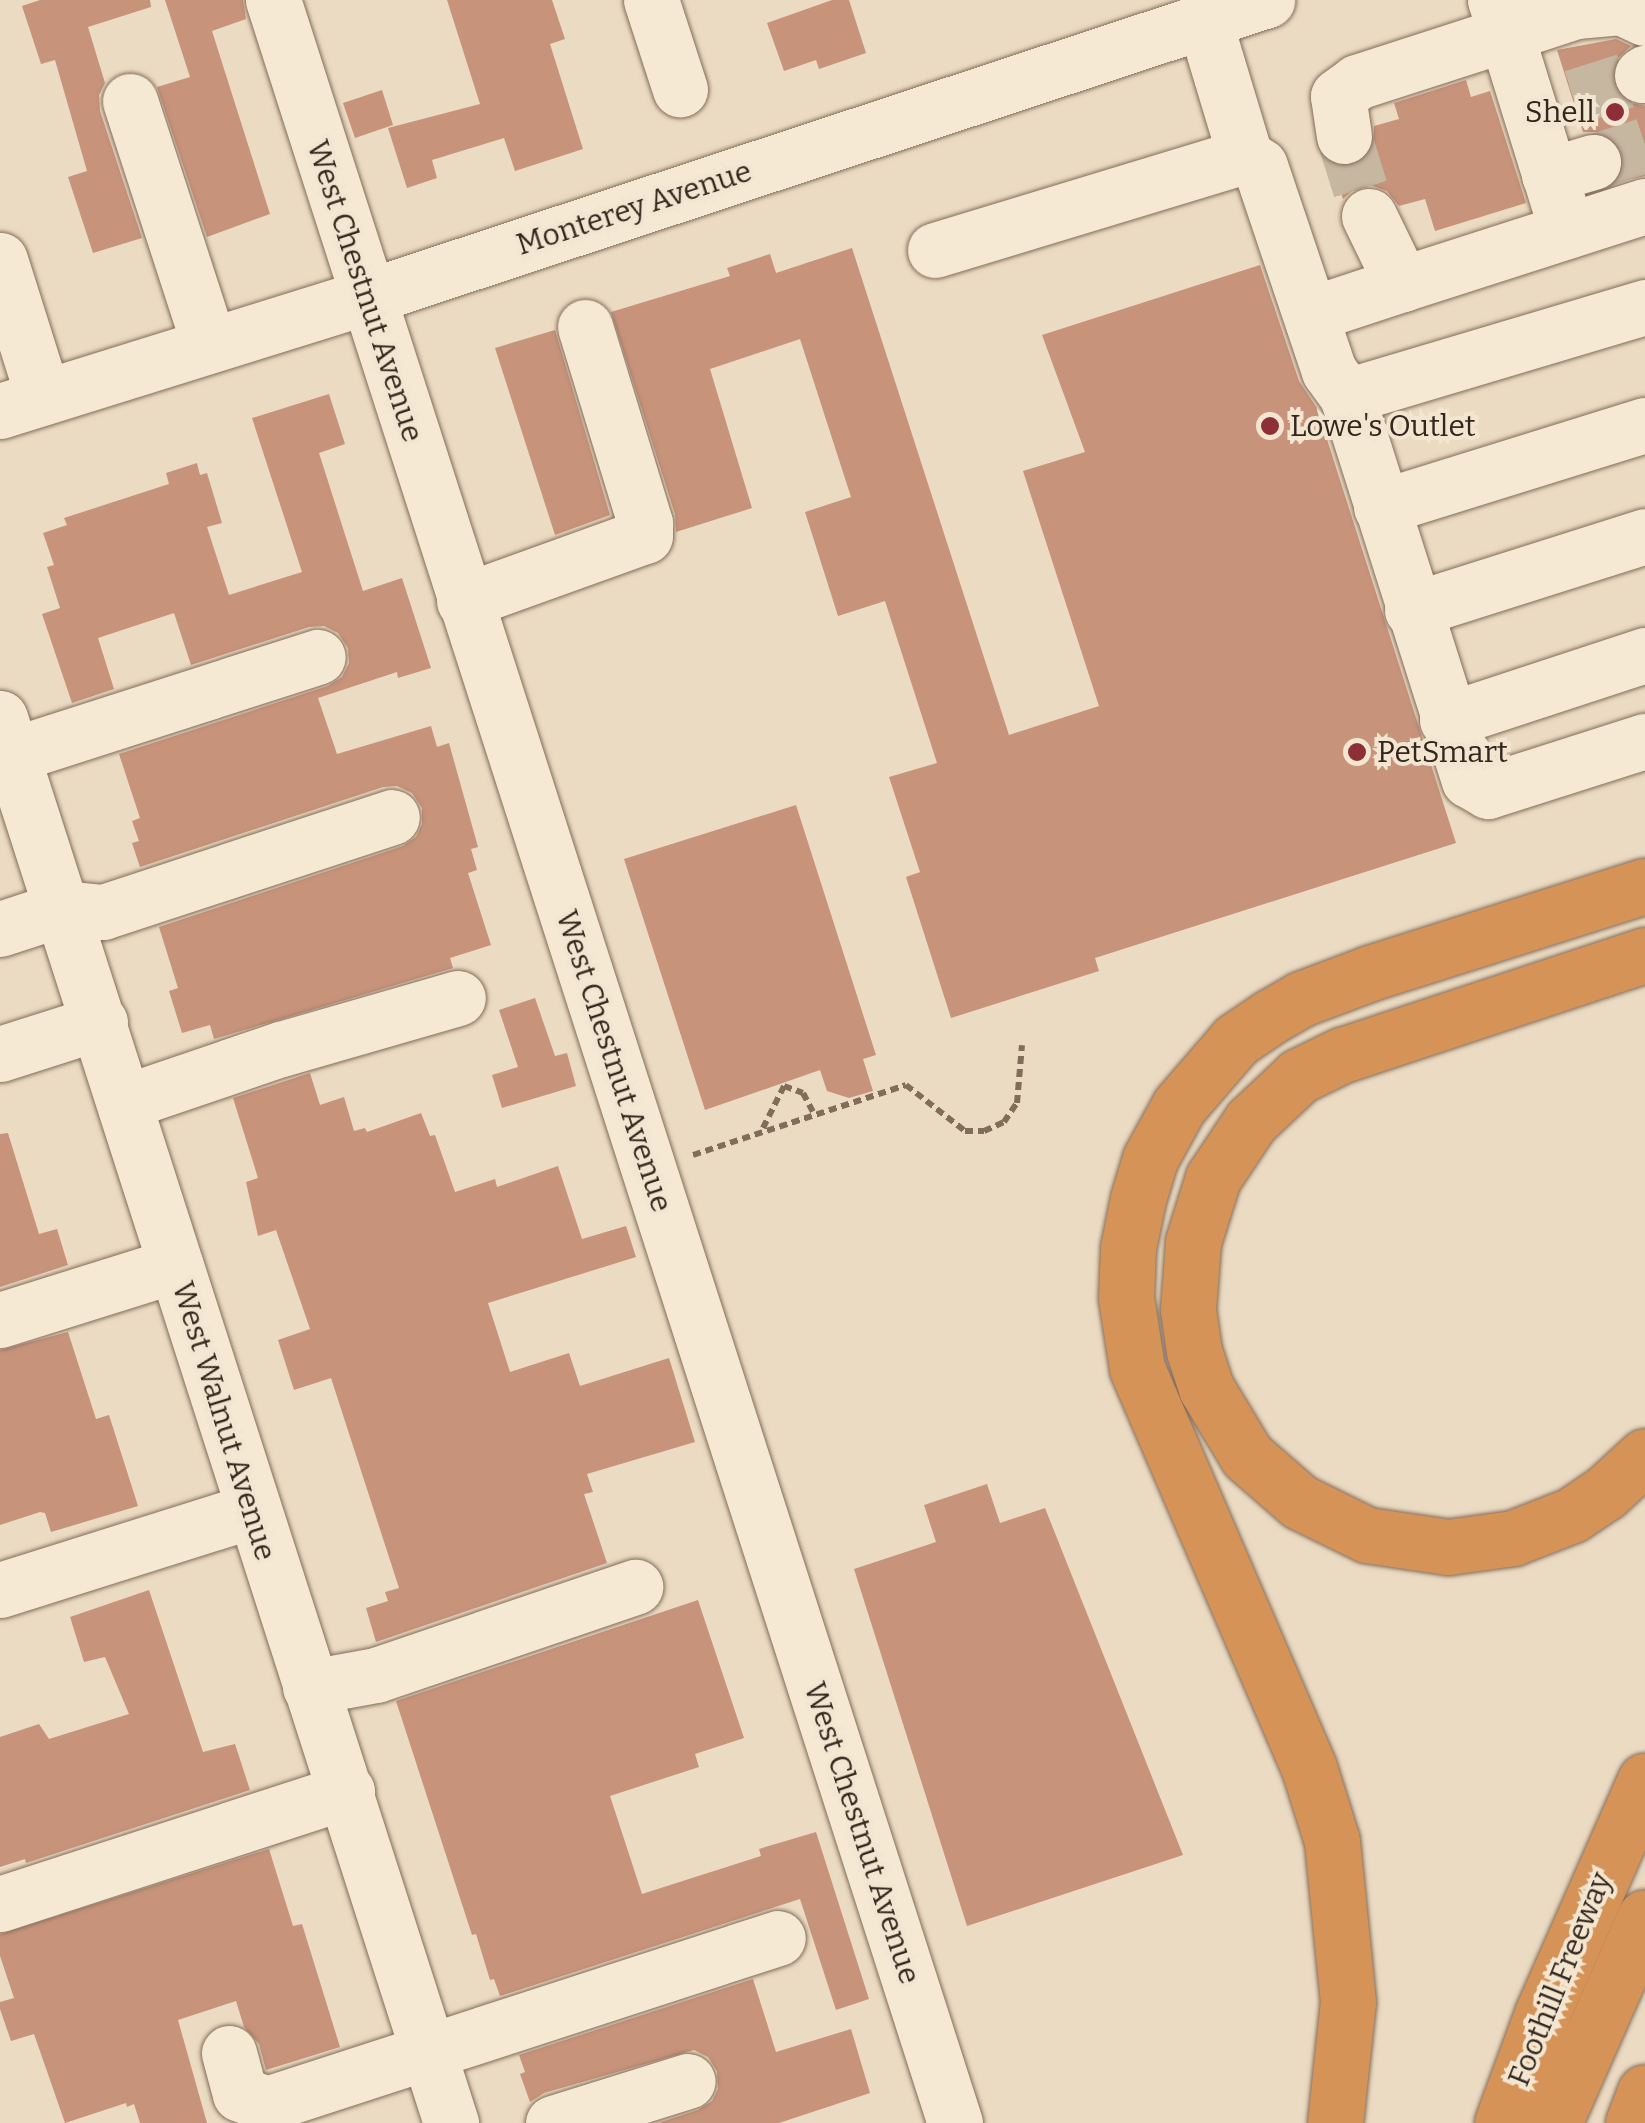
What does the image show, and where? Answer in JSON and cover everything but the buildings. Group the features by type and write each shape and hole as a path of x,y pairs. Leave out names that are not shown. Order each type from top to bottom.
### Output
{"highway":[{"path":"1335,2123 1348,2002 1332,1841 1309,1768 1141,1381 1126,1298 1128,1248 1138,1199 1150,1160 1179,1106 1236,1040 1300,999 1645,886"},
{"path":"1645,954 1342,1055 1298,1076 1251,1121 1213,1178 1193,1242 1188,1310 1194,1351 1206,1388 1247,1456 1300,1502 1367,1535 1448,1547 1513,1538 1572,1515 1605,1494 1645,1456"},
{"name":"Foothill Freeway","path":"1502,2123 1542,2014 1645,1781"},
{"path":"1554,2123 1645,1917"},
{"path":"1594,2123 1645,1994"},
{"path":"1633,2123 1645,2092"}],"street":[{"name":"West Chestnut Avenue","path":"273,0 956,2123"},
{"path":"651,0 680,88"},
{"name":"Monterey Avenue","path":"22,404 367,297 1266,0"},
{"path":"1344,136 1338,96 1357,82 1501,17 1621,7 1645,18"},
{"path":"1501,17 1551,104 1571,168 1566,231"},
{"path":"1204,20 1245,156 1260,166 1330,371 1347,396 1446,720 1469,780 1488,790 1645,741"},
{"path":"130,102 209,344"},
{"path":"935,250 1245,156"},
{"path":"1311,314 1645,206"},
{"path":"1370,216 1402,284"},
{"path":"0,260 22,404"},
{"path":"1347,396 1645,307"},
{"path":"464,602 646,536 646,523 585,327"},
{"path":"1381,507 1645,426"},
{"path":"1412,610 1645,536"},
{"path":"1446,720 1645,655"},
{"path":"6,736 318,657"},
{"name":"West Walnut Avenue","path":"6,736 450,2123"},
{"path":"0,928 64,908 103,912 392,817"},
{"path":"126,1102 281,1049 458,998"},
{"path":"0,1054 100,1022"},
{"path":"0,1320 176,1265"},
{"path":"0,1590 251,1511"},
{"path":"310,1687 376,1674 635,1587"},
{"path":"0,1904 346,1792"},
{"path":"228,2053 240,2094 267,2104 778,1938"},
{"path":"554,2123 688,2081"}],"path":[{"path":"650,1170 813,1112 906,1085 965,1131 984,1132 1004,1122 1016,1103 1022,1045"},
{"path":"762,1130 784,1086 803,1092 813,1112"}],"tunnel":[{"path":"1573,97 1642,75"},
{"path":"1344,136 1369,216"},
{"path":"1593,162 1645,145"}],"place":[{"name":"Shell","path":"1615,112"},
{"name":"Lowe's Outlet","path":"1270,426"},
{"name":"PetSmart","path":"1357,752"}]}
